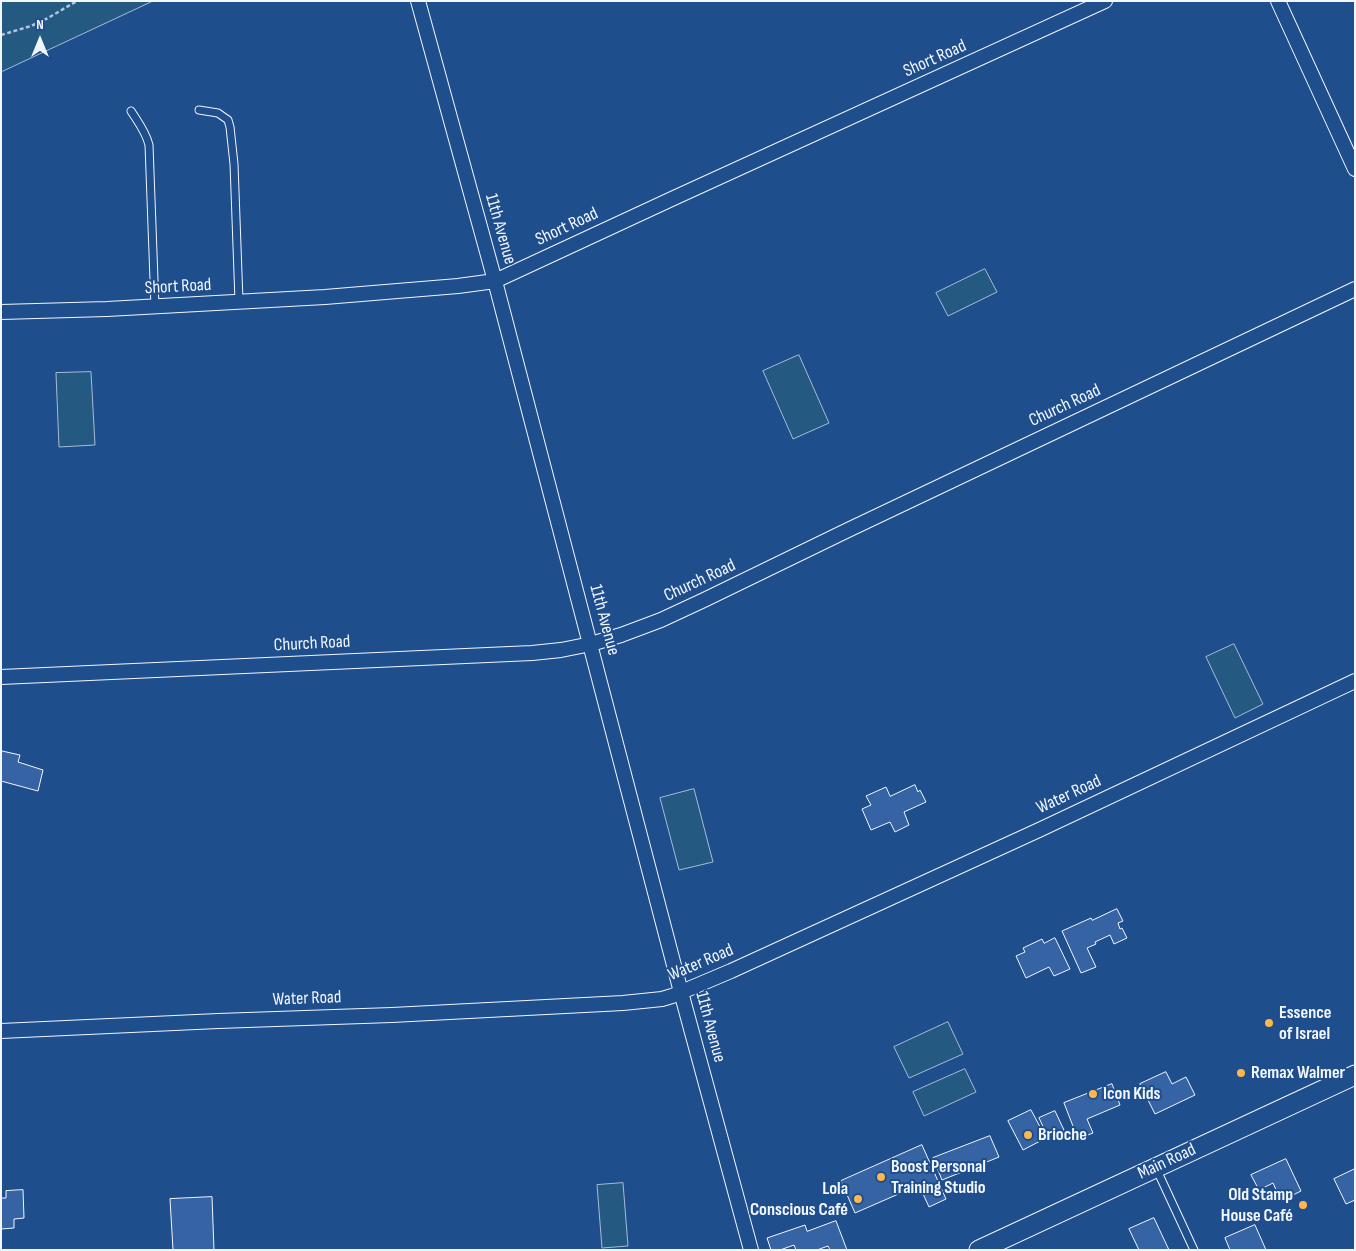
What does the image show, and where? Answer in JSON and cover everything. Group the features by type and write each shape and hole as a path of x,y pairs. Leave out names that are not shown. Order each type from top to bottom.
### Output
{"main road":[{"name":"Main Road","path":"979,1250 1355,1075"}],"street":[{"name":"11th Avenue","path":"418,1 495,281 681,992 751,1250"},
{"name":"Short Road","path":"1,312 155,307 325,297 458,286 495,281 1105,1"},
{"path":"1278,1 1355,169"},
{"name":"Church Road","path":"1,676 532,653 591,644 661,620 704,600 1355,288"},
{"name":"Water Road","path":"1,1031 623,1004 662,999 716,978 1355,681"}],"lane":[{"path":"200,110 218,113 228,120 230,127 234,164 239,302"},
{"path":"131,111 144,131 149,145 155,307"},
{"path":"1155,1168 1194,1250"}],"path":[{"path":"1,35 31,26 77,1"}],"shaded area":[{"path":"1,1 153,1 1,72"},
{"path":"985,269 997,292 948,316 936,293"},
{"path":"799,355 829,423 793,439 763,371"},
{"path":"91,372 95,445 59,447 56,373"},
{"path":"1234,644 1263,704 1235,718 1206,657"},
{"path":"694,789 713,862 679,870 660,798"},
{"path":"948,1022 963,1054 909,1078 894,1047"},
{"path":"965,1069 976,1092 924,1116 913,1092"},
{"path":"623,1183 628,1246 602,1248 597,1185"}],"building":[{"path":"2,751 20,755 18,762 43,770 38,791 1,781"},
{"path":"915,785 926,802 904,812 909,825 895,832 890,822 871,830 862,809 871,805 866,796 886,787 890,796"},
{"path":"1117,909 1123,921 1118,923 1120,929 1122,928 1127,938 1114,944 1110,935 1087,948 1096,967 1081,973 1062,931"},
{"path":"1055,938 1070,969 1054,976 1049,967 1026,978 1016,956 1025,952 1023,948 1042,939 1044,943"},
{"path":"1166,1072 1172,1084 1186,1077 1195,1095 1155,1114 1140,1084"},
{"path":"1112,1084 1120,1105 1087,1119 1093,1133 1078,1139 1064,1103"},
{"path":"1031,1110 1046,1138 1023,1150 1008,1121"},
{"path":"1055,1111 1064,1130 1048,1137 1039,1118"},
{"path":"990,1136 999,1157 942,1180 933,1158"},
{"path":"922,1145 946,1199 929,1207 919,1185 855,1213 841,1181"},
{"path":"1286,1159 1301,1191 1281,1201 1273,1183 1259,1190 1251,1175"},
{"path":"1355,1169 1355,1200 1346,1204 1334,1179"},
{"path":"23,1190 24,1218 14,1219 14,1228 1,1229 1,1198 6,1198 6,1191"},
{"path":"212,1197 214,1250 173,1250 170,1199"},
{"path":"1154,1218 1169,1250 1139,1250 1129,1229"},
{"path":"836,1221 847,1250 830,1250 828,1246 817,1250 796,1250 794,1245 780,1250 771,1250 767,1238 805,1225 807,1231"},
{"path":"1255,1225 1266,1250 1230,1250 1225,1238"}],"place":[{"name":"Essence of Israel","path":"1269,1023"},
{"name":"Remax Walmer","path":"1241,1073"},
{"name":"Icon Kids","path":"1093,1094"},
{"name":"Brioche","path":"1028,1135"},
{"name":"Boost Personal Training Studio","path":"881,1177"},
{"name":"Lola Conscious Café","path":"858,1199"},
{"name":"Old Stamp House Café","path":"1303,1205"}]}
